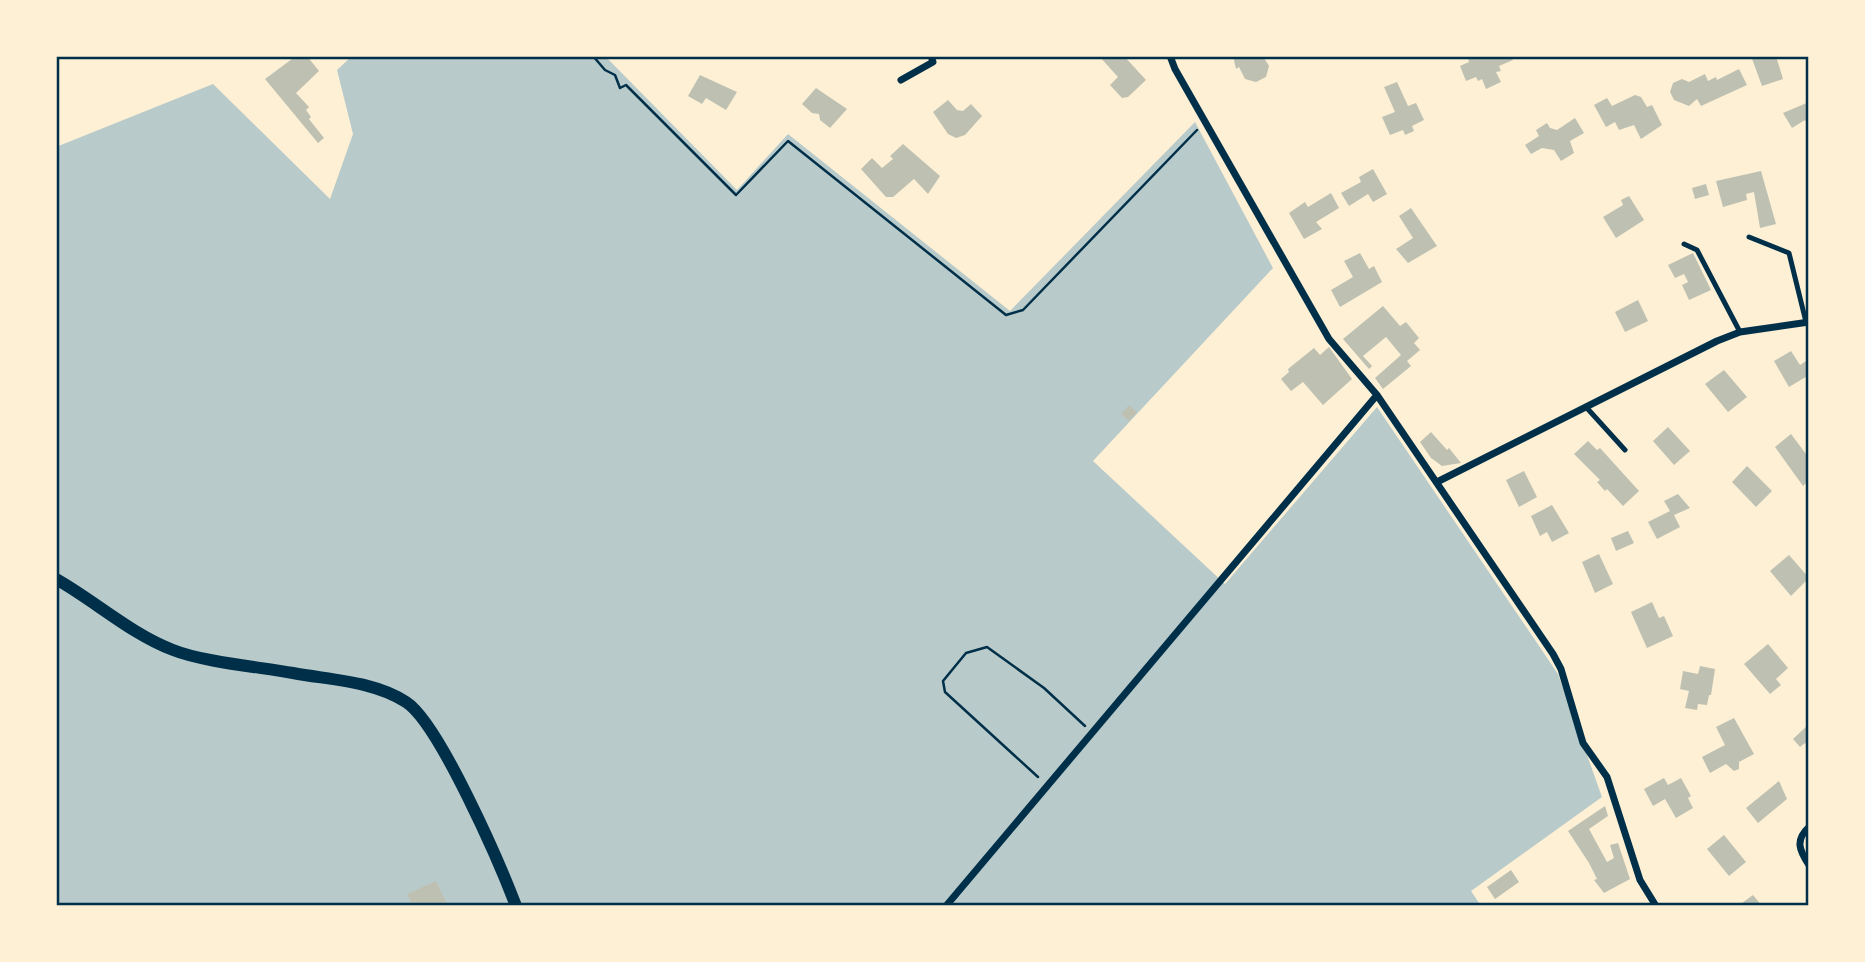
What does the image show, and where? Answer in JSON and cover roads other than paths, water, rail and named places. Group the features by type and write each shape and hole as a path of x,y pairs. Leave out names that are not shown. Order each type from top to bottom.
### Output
{"street":[{"path":"901,80 933,62 931,56"},
{"path":"1170,56 1329,339 1377,395 1561,669 1583,743 1607,777 1640,880 1656,906"},
{"path":"1437,482 1717,341 1740,332 1807,322"},
{"path":"946,906 1377,395"},
{"path":"56,579 95,601 137,632 175,651 374,688 407,703 429,726 516,906"},
{"path":"1809,827 1801,835 1799,848 1809,865"}],"lane":[{"path":"1749,237 1789,253 1807,322"},
{"path":"1684,244 1697,250 1740,332"},
{"path":"1586,407 1626,450"}]}
